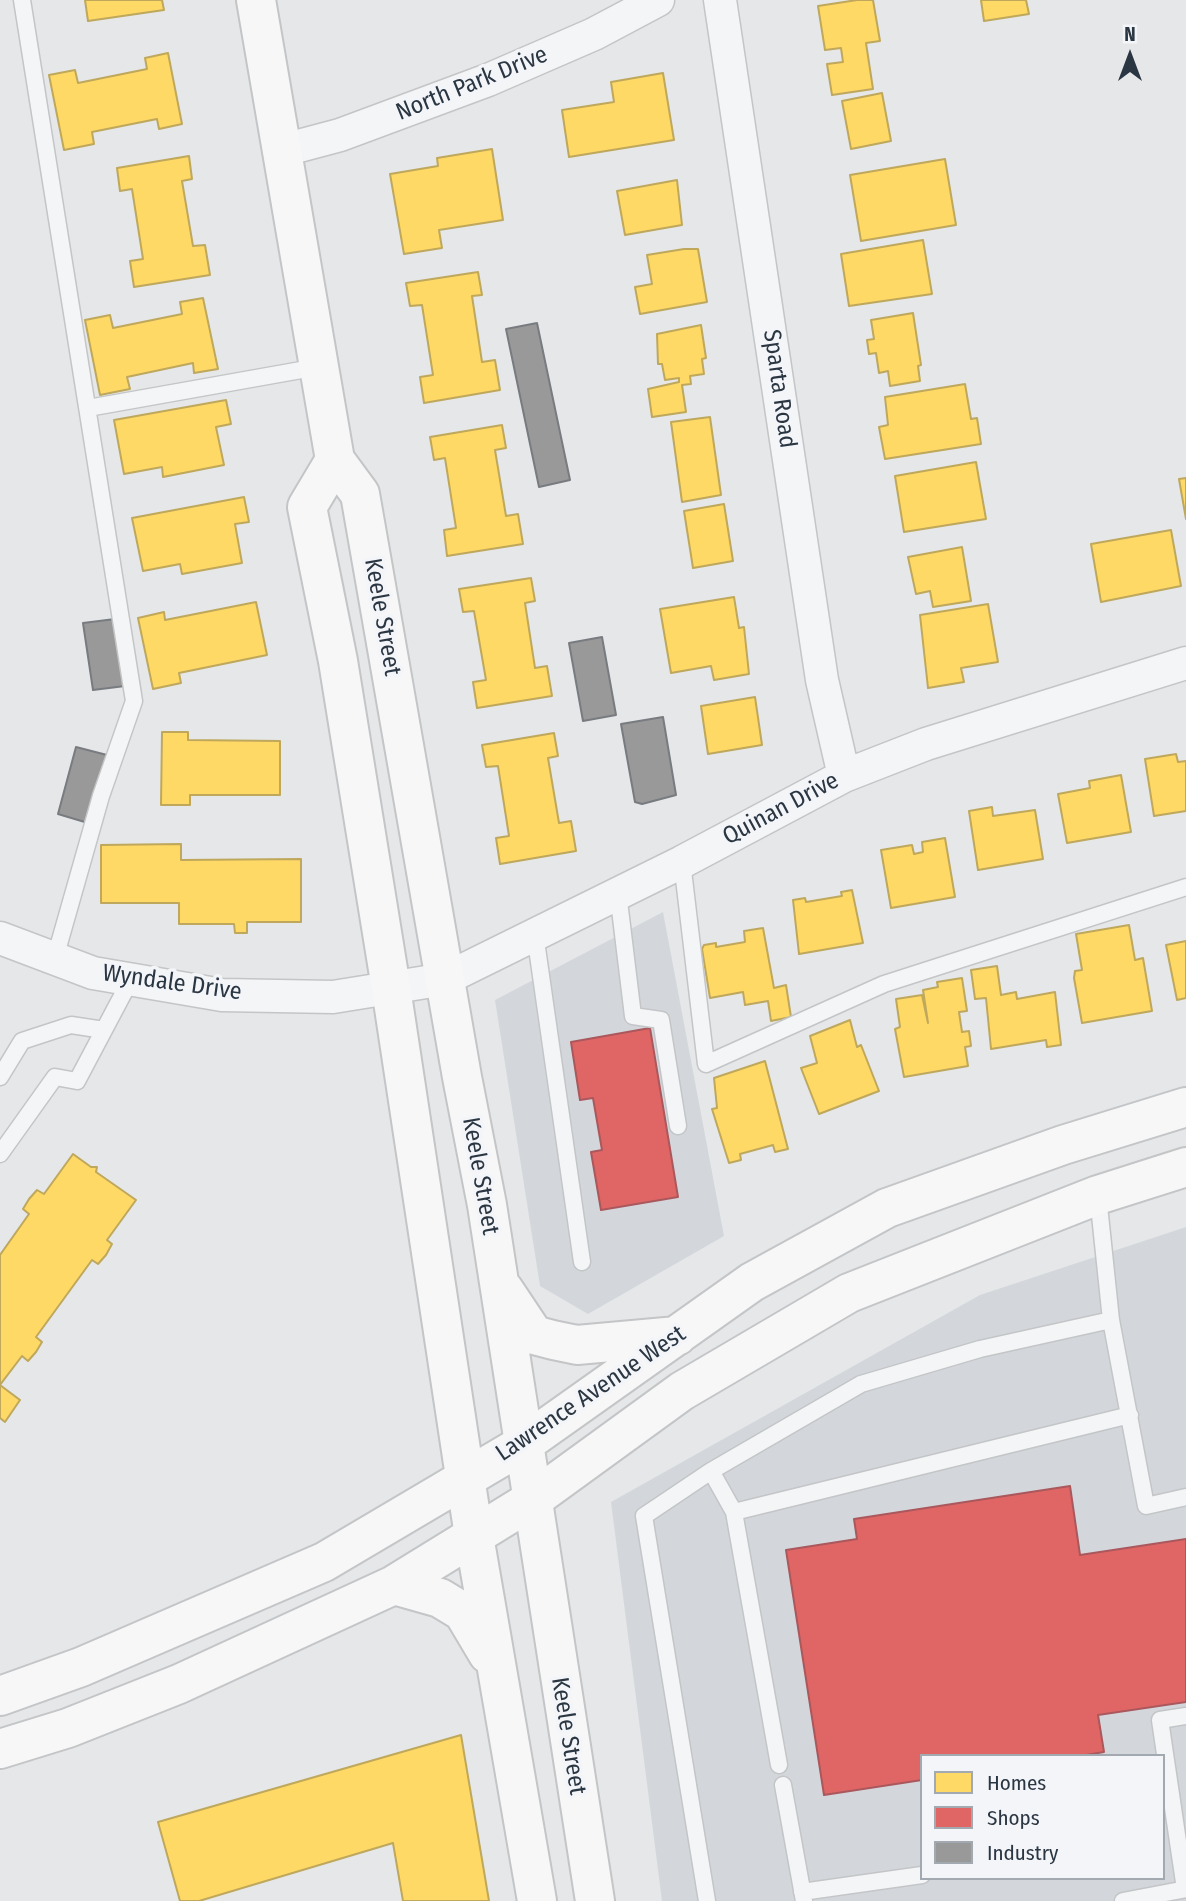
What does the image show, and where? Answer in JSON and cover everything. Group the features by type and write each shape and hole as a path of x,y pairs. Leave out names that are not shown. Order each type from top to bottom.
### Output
{"main road":[{"name":"Keele Street","path":"256,0 335,460 360,494 487,1205 522,1445 595,1901"},
{"path":"335,460 307,508 338,661 391,988 474,1536 537,1901"},
{"name":"Lawrence Avenue West","path":"0,1696 81,1667 324,1562 465,1476 522,1445 752,1282 887,1208 1063,1145 1186,1107"},
{"path":"1063,1145 1098,1195"},
{"name":"Lawrence Avenue West","path":"0,1749 68,1728 179,1684 394,1585 532,1500 682,1391 849,1293 1098,1195 1186,1167"},
{"path":"498,1280 534,1335 577,1345 680,1335"},
{"path":"394,1585 440,1598 463,1612 498,1670"}],"street":[{"name":"North Park Drive","path":"280,151 340,135 488,80 594,34 658,0"},
{"name":"Sparta Road","path":"720,0 822,680 844,776"},
{"name":"Quinan Drive","path":"391,988 445,979 682,862 844,776 926,744 1186,663"},
{"name":"Wyndale Drive","path":"0,938 93,973 222,995 332,997 391,988"}],"lane":[{"path":"22,0 134,701 101,796 55,958"},
{"path":"88,408 318,367"},
{"path":"682,862 706,1064 884,984 1186,887"},
{"path":"618,894 633,1016 661,1020 678,1126"},
{"path":"536,934 582,1262"},
{"path":"0,1154 55,1077 77,1081 131,979"},
{"path":"0,1077 22,1041 71,1025 104,1030"},
{"path":"1098,1195 1111,1320 1146,1506 1186,1497"},
{"path":"707,1901 644,1516 711,1471 861,1384 980,1349 1111,1320"},
{"path":"734,1512 1130,1415"},
{"path":"711,1471 734,1512 779,1765"},
{"path":"1123,1901 1185,1889 1160,1720 1186,1716"},
{"path":"783,1785 803,1897 920,1875"}],"shaded area":[{"path":"663,912 724,1236 588,1314 540,1286 495,1000"},
{"path":"1186,1227 1186,1901 662,1901 611,1502 980,1295"}],"building: Homes":[{"path":"85,0 162,0 164,10 88,21"},
{"path":"873,0 880,41 866,43 873,89 832,95 827,64 843,62 841,48 825,50 818,6"},
{"path":"981,0 1026,0 1029,14 984,21"},
{"path":"168,53 182,124 159,129 157,119 92,132 94,144 64,150 49,75 75,70 78,83 147,69 145,58"},
{"path":"663,73 674,140 569,157 562,110 614,102 611,82"},
{"path":"882,93 891,141 851,149 842,101"},
{"path":"492,149 503,220 439,230 442,248 404,254 390,174 438,166 437,158"},
{"path":"189,156 192,179 182,181 193,246 205,245 210,275 134,287 130,261 143,259 132,189 120,191 117,168"},
{"path":"945,159 956,225 861,241 850,175"},
{"path":"677,180 682,225 625,235 617,191"},
{"path":"923,240 932,294 849,306 841,254"},
{"path":"698,249 707,302 640,314 635,287 652,284 647,255"},
{"path":"478,272 482,295 472,296 482,362 495,360 500,390 424,403 420,377 433,375 422,305 410,306 406,283"},
{"path":"203,298 218,369 194,373 193,363 127,377 130,389 100,395 85,320 110,315 113,328 182,314 180,302"},
{"path":"913,313 921,365 918,366 920,381 890,386 888,371 879,373 876,353 869,354 867,340 874,339 871,320"},
{"path":"701,325 706,358 702,359 704,374 690,376 691,384 682,385 686,412 652,417 648,389 679,382 679,378 665,380 662,364 658,364 657,334"},
{"path":"965,384 971,419 977,418 981,444 885,459 879,427 888,425 885,397"},
{"path":"226,400 231,424 216,427 224,465 163,477 162,467 124,474 114,420"},
{"path":"710,417 721,495 682,502 671,422"},
{"path":"502,425 506,448 495,450 506,516 518,514 523,544 447,556 444,530 456,528 445,458 434,460 430,437"},
{"path":"976,462 986,519 904,532 895,476"},
{"path":"1186,478 1186,519 1179,479"},
{"path":"244,497 249,522 235,524 242,563 182,574 180,564 143,571 132,518"},
{"path":"724,504 733,561 693,568 684,511"},
{"path":"1171,530 1181,586 1101,602 1091,544"},
{"path":"962,547 971,601 933,607 930,591 916,594 908,557"},
{"path":"531,578 535,601 525,603 535,668 547,666 552,696 477,708 473,682 486,680 474,611 463,612 459,589"},
{"path":"734,597 739,628 744,627 749,674 714,680 711,666 671,673 660,609"},
{"path":"256,602 267,655 179,673 181,683 153,689 138,618 164,612 165,620"},
{"path":"988,604 998,662 961,668 964,682 928,688 920,615"},
{"path":"755,697 762,745 708,754 701,706"},
{"path":"162,732 188,732 188,740 280,741 280,795 190,795 190,805 161,805"},
{"path":"554,733 558,756 548,758 559,823 571,821 576,851 500,864 496,838 509,836 498,766 486,767 482,745"},
{"path":"1176,754 1178,762 1186,761 1186,811 1154,816 1145,759"},
{"path":"1121,775 1131,832 1067,843 1058,794 1090,788 1089,781"},
{"path":"992,807 993,816 1035,810 1043,859 978,870 969,811"},
{"path":"945,838 955,897 891,908 881,850 912,845 914,854 923,852 922,842"},
{"path":"181,844 181,860 301,859 301,922 247,922 247,933 235,933 234,924 179,924 179,903 101,903 101,845"},
{"path":"852,890 863,943 799,954 793,900 805,898 806,902 842,896 841,892"},
{"path":"1129,925 1135,960 1143,958 1152,1011 1082,1023 1074,978 1075,971 1082,970 1076,934"},
{"path":"763,928 774,988 786,985 791,1017 771,1021 768,1001 745,1005 743,992 710,998 702,949 704,945 716,943 716,947 745,942 744,931"},
{"path":"1186,941 1186,998 1177,1000 1166,945"},
{"path":"997,966 1001,995 1016,992 1017,999 1055,992 1061,1045 1047,1047 1046,1040 991,1049 986,998 975,999 971,970"},
{"path":"962,978 967,1011 959,1012 962,1032 969,1031 971,1046 965,1047 968,1066 904,1077 895,1029 900,1027 896,999 922,995 928,1023 923,990 938,987 937,982"},
{"path":"850,1020 857,1047 861,1045 879,1091 819,1114 801,1068 817,1063 810,1036"},
{"path":"765,1061 788,1149 775,1152 773,1145 740,1154 741,1160 729,1163 712,1109 717,1108 714,1078"},
{"path":"73,1154 91,1167 97,1167 96,1172 136,1200 107,1240 112,1244 106,1255 98,1264 92,1260 36,1337 42,1342 36,1352 28,1361 22,1356 0,1385 0,1255 29,1214 23,1209 29,1199 37,1190 44,1194"},
{"path":"0,1385 20,1400 5,1422 0,1418"},
{"path":"461,1735 489,1901 403,1901 393,1843 199,1901 180,1901 158,1822"}],"building: Shops":[{"path":"650,1028 678,1197 601,1210 591,1152 602,1150 593,1098 580,1100 571,1042"},
{"path":"1070,1486 1080,1555 1186,1539 1186,1702 1098,1715 1104,1752 920,1754 920,1780 824,1795 786,1550 857,1539 854,1519"}],"building: Industry":[{"path":"537,323 570,480 539,487 506,329"},
{"path":"115,619 125,686 93,690 83,623"},
{"path":"602,637 616,715 583,721 569,643"},
{"path":"663,717 676,795 642,804 635,802 621,724"},
{"path":"76,747 107,755 88,823 58,814"}]}
